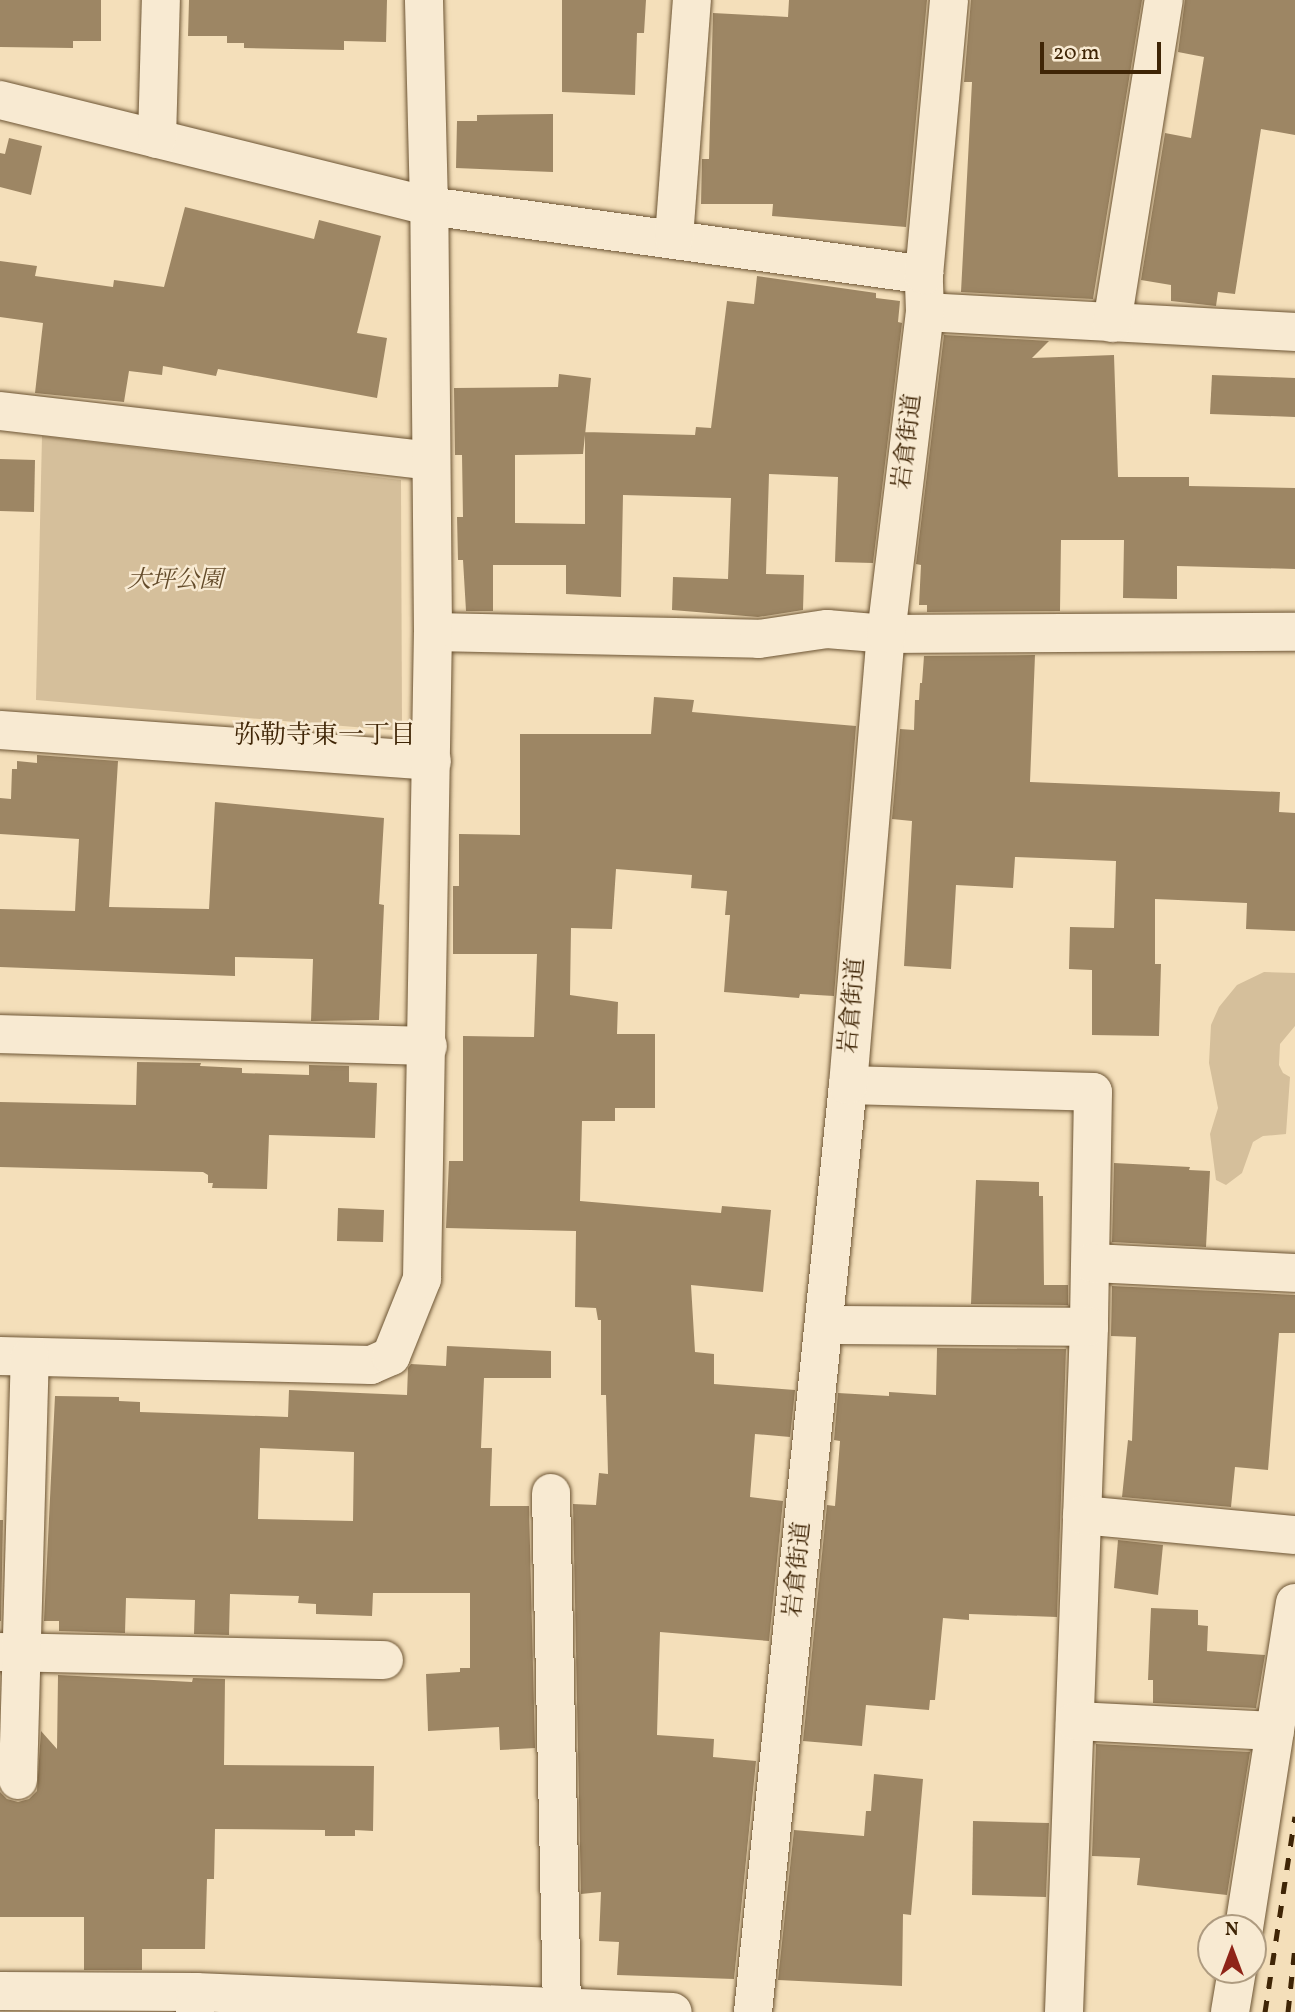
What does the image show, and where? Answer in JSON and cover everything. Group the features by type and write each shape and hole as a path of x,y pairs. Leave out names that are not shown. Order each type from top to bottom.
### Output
{"street":[{"path":"157,139 161,0"},
{"path":"18,1780 11,1653 15,1356 372,1365 391,1356 422,1279 433,632 424,0"},
{"path":"674,238 692,0"},
{"name":"岩倉街道","path":"753,2012 848,1085 886,634 925,293 949,0"},
{"path":"1112,323 1164,0"},
{"path":"0,100 429,206 674,238 925,293 1112,323 1295,332"},
{"path":"0,411 429,461"},
{"path":"433,632 759,639 827,629 886,634 1295,632"},
{"path":"0,730 432,761"},
{"path":"0,1034 428,1046"},
{"path":"848,1085 1093,1092 1090,1327 1064,2012"},
{"path":"1091,1263 1295,1273"},
{"path":"824,1325 1090,1327"},
{"path":"551,1493 562,2008"},
{"path":"1082,1515 1295,1535"},
{"path":"1246,1914 1295,1603"},
{"path":"11,1653 384,1660"},
{"path":"1075,1721 1275,1731"},
{"path":"1230,2012 1235,1984"},
{"path":"0,1991 196,2002 673,2012"}],"green space":[{"name":"大坪公園","path":"42,436 401,480 402,731 36,700"},
{"path":"1264,972 1295,973 1295,1026 1280,1044 1279,1065 1283,1073 1290,1077 1286,1134 1263,1136 1253,1142 1242,1173 1226,1185 1216,1180 1210,1134 1218,1108 1209,1063 1211,1025 1219,1007 1237,985"}],"building":[{"path":"0,0 101,0 101,41 73,41 73,48 0,47"},
{"path":"189,0 387,0 386,42 344,41 344,50 244,48 244,43 227,43 227,36 188,36"},
{"path":"562,0 646,0 644,33 637,33 635,95 562,92"},
{"path":"789,0 927,0 906,227 772,216 773,204 701,204 702,159 709,159 713,13 788,17"},
{"path":"971,0 1142,0 1093,299 961,292 972,82 964,82"},
{"path":"1185,0 1295,0 1295,135 1261,129 1235,294 1218,292 1216,306 1171,301 1171,285 1141,280 1165,133 1191,138 1204,57 1178,52"},
{"path":"553,114 553,172 456,168 457,121 477,121 477,115"},
{"path":"9,138 42,146 31,195 0,187 0,153 5,154"},
{"path":"185,207 314,239 319,220 381,236 357,333 387,338 377,398 218,369 216,376 163,366 162,375 129,371 124,402 35,393 43,323 0,317 0,261 37,266 35,276 113,287 114,280 164,287"},
{"path":"757,276 876,293 876,298 900,301 898,322 902,323 873,563 835,562 838,477 769,474 766,574 804,575 803,610 758,617 672,610 673,577 728,579 731,498 623,495 621,597 566,594 566,565 493,565 493,611 466,611 463,560 458,560 457,517 463,517 462,455 455,455 454,388 558,387 559,374 591,378 585,432 695,435 696,427 711,428 727,301 754,304","holes":["585,435 585,524 515,523 515,455 583,454"]},
{"path":"944,335 1049,341 1032,358 1114,355 1118,477 1189,477 1189,486 1295,488 1295,569 1177,566 1177,599 1123,598 1124,540 1061,540 1060,611 927,612 927,605 919,605 921,565 916,564"},
{"path":"1212,375 1295,378 1295,417 1210,414"},
{"path":"0,459 35,460 34,512 0,511"},
{"path":"1035,655 1030,782 1280,792 1279,812 1295,813 1295,931 1246,929 1247,903 1155,899 1155,964 1161,964 1159,1036 1092,1035 1092,970 1069,969 1070,927 1114,928 1116,861 1015,857 1013,888 956,885 951,969 904,966 912,821 892,819 900,729 914,730 915,700 919,700 924,656"},
{"path":"654,697 694,700 692,712 856,726 834,996 800,994 799,998 724,992 730,915 725,915 727,891 691,888 692,875 616,869 612,929 571,928 570,995 618,1002 617,1034 655,1034 655,1108 615,1108 615,1121 582,1121 580,1201 721,1213 722,1206 771,1210 763,1292 691,1285 695,1352 714,1354 714,1384 795,1390 790,1437 755,1434 750,1497 783,1501 769,1641 660,1632 657,1735 714,1739 713,1757 756,1761 734,1979 617,1975 619,1942 599,1941 601,1892 581,1894 573,1504 596,1505 599,1473 608,1474 606,1395 601,1395 601,1320 598,1320 596,1308 575,1307 576,1231 446,1228 449,1161 463,1161 463,1036 534,1037 537,954 453,954 453,886 459,886 459,834 520,835 520,734 651,734"},
{"path":"37,755 118,761 109,907 209,909 215,802 384,818 379,904 384,905 379,1020 311,1021 313,959 235,957 235,976 0,967 0,909 75,911 79,839 0,834 0,798 11,799 12,769 17,769 17,761 37,763"},
{"path":"137,1062 201,1063 200,1066 242,1068 242,1073 309,1075 309,1065 349,1066 349,1082 377,1083 375,1138 269,1135 267,1189 212,1188 213,1183 208,1183 208,1175 203,1172 0,1167 0,1102 136,1105"},
{"path":"1114,1163 1190,1167 1189,1170 1210,1171 1206,1247 1112,1242"},
{"path":"976,1180 1039,1182 1039,1196 1043,1196 1044,1285 1068,1285 1068,1305 971,1304"},
{"path":"338,1208 384,1210 383,1242 337,1241"},
{"path":"1112,1286 1295,1295 1295,1333 1279,1333 1268,1470 1235,1467 1231,1507 1122,1497 1128,1440 1132,1441 1136,1337 1111,1336"},
{"path":"447,1346 551,1351 551,1378 484,1378 481,1448 492,1448 490,1506 529,1506 535,1748 500,1750 499,1727 428,1731 426,1674 460,1672 460,1668 470,1668 470,1593 373,1593 372,1616 316,1614 316,1604 298,1603 299,1596 230,1594 229,1635 194,1634 195,1600 126,1598 125,1633 59,1631 59,1621 44,1621 55,1396 119,1397 119,1401 140,1402 140,1412 288,1417 289,1390 407,1395 408,1368 411,1364 446,1366","holes":["260,1448 354,1452 353,1521 258,1519"]},
{"path":"937,1348 1066,1349 1057,1617 969,1614 969,1620 943,1618 935,1700 930,1700 929,1710 866,1705 862,1746 803,1741 827,1505 835,1506 840,1441 834,1440 838,1393 936,1395"},
{"path":"0,1520 3,1520 1,1621 0,1621"},
{"path":"1118,1540 1163,1545 1158,1595 1114,1588"},
{"path":"1151,1608 1198,1610 1198,1625 1208,1626 1207,1651 1265,1655 1256,1708 1153,1703 1153,1680 1148,1680"},
{"path":"58,1675 192,1682 193,1678 225,1679 224,1765 374,1766 373,1831 355,1830 355,1836 325,1836 325,1830 215,1829 214,1879 207,1879 205,1949 142,1949 142,1970 84,1970 84,1917 0,1917 0,1792 7,1799 18,1802 29,1799 37,1791 41,1731 57,1749"},
{"path":"1096,1744 1250,1752 1227,1895 1137,1885 1140,1858 1092,1856"},
{"path":"874,1774 923,1779 911,1915 903,1914 902,1986 778,1980 794,1830 864,1836 866,1811 871,1811"},
{"path":"973,1821 1049,1823 1046,1897 972,1895"}],"railway":[{"path":"1265,2012 1295,1816"},
{"path":"1288,2012 1295,1946"}],"district":[{"name":"弥勒寺東一丁目","path":"325,737"}]}
